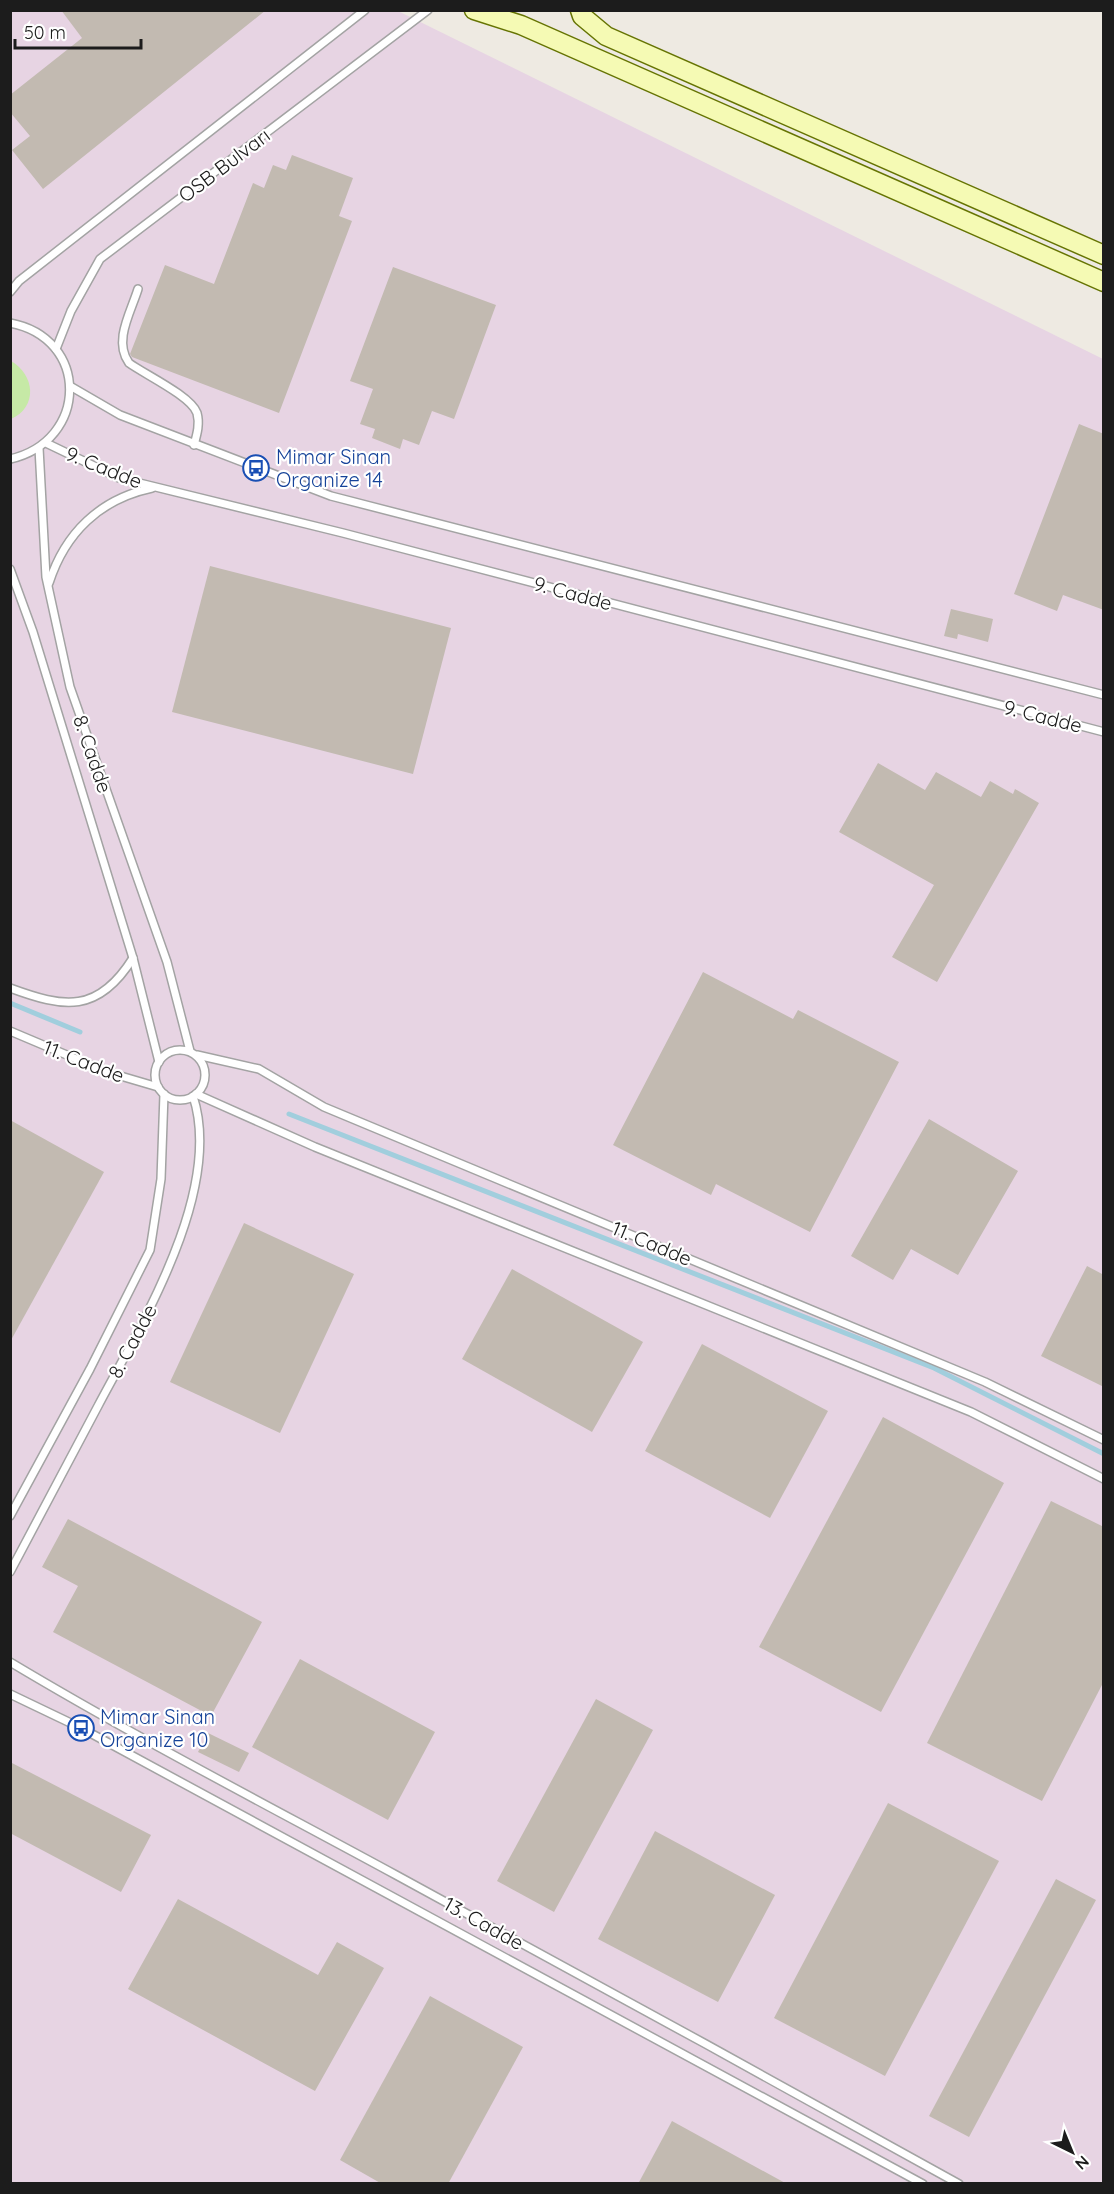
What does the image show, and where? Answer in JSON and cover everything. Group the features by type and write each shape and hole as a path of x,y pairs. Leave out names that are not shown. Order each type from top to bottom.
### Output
{"street":[{"path":"474,10 521,25 1104,282"},
{"path":"579,10 582,16 606,36 1104,255"}],"lane":[{"name":"OSB Bulvarı","path":"10,292 19,281 365,10"},
{"name":"OSB Bulvarı","path":"56,348 71,311 100,259 428,10"},
{"path":"138,289 121,340 122,354 129,363 188,401 196,411 199,425 194,445"},
{"path":"10,322 24,325 42,335 56,348 66,367 70,386 64,419 43,446 27,455 10,459"},
{"name":"9. Cadde","path":"70,386 120,415 331,496 1104,695"},
{"name":"9. Cadde","path":"43,446 119,478 155,488 343,533 1104,732"},
{"name":"8. Cadde","path":"43,446 48,586 70,687 167,962 190,1051"},
{"path":"48,586 61,553 82,524 117,500 155,488"},
{"name":"8. Cadde","path":"10,569 33,632 133,958 159,1062"},
{"path":"10,988 46,1001 70,1004 82,1001 115,982 133,958"},
{"name":"11. Cadde","path":"10,1032 107,1072 158,1087"},
{"path":"172,1051 190,1051 197,1055 206,1070 205,1079 195,1095 180,1100 164,1094 155,1079 159,1062 172,1051"},
{"name":"11. Cadde","path":"197,1055 259,1069 324,1107 985,1382 1104,1440"},
{"name":"8. Cadde","path":"10,1516 90,1369 150,1251 160,1179 164,1094"},
{"name":"8. Cadde","path":"10,1572 167,1275 188,1211 196,1173 201,1119 195,1095"},
{"name":"11. Cadde","path":"195,1095 326,1151 971,1412 1104,1479"},
{"name":"13. Cadde","path":"10,1662 234,1790 395,1874 959,2184"},
{"name":"13. Cadde","path":"10,1694 81,1728 923,2184"}],"shaded area":[{"path":"11,11 398,11 1103,359 1103,2183 11,2184"}],"green space":[{"path":"11,361 25,374 30,391 26,407 11,419"}],"building":[{"path":"61,10 266,10 43,189 12,150 30,136 10,112 10,95 82,38"},
{"path":"292,155 353,178 339,216 352,221 279,413 132,357 130,354 165,265 214,284 253,183 264,188 273,165 286,170"},
{"path":"393,267 496,305 454,419 432,411 419,445 403,439 400,449 372,438 375,429 360,424 373,389 350,381"},
{"path":"1079,424 1104,434 1104,610 1063,595 1057,611 1014,594"},
{"path":"210,566 451,628 413,774 172,712"},
{"path":"951,609 993,619 988,642 958,634 957,639 944,636"},
{"path":"878,763 925,790 936,772 981,797 990,781 1013,794 1015,789 1039,803 937,982 892,957 934,885 839,832"},
{"path":"703,972 793,1019 798,1010 899,1062 810,1232 716,1184 711,1195 613,1145"},
{"path":"929,1119 1018,1171 958,1275 911,1249 893,1280 851,1256"},
{"path":"10,1120 104,1172 10,1342"},
{"path":"244,1223 354,1274 280,1433 170,1382"},
{"path":"1087,1266 1104,1275 1104,1387 1041,1356"},
{"path":"512,1269 643,1342 592,1432 462,1359"},
{"path":"702,1344 828,1411 770,1518 645,1451"},
{"path":"883,1417 1004,1483 881,1712 759,1647"},
{"path":"1051,1501 1104,1527 1104,1681 1042,1801 927,1743"},
{"path":"68,1519 262,1622 211,1716 53,1632 78,1586 42,1567"},
{"path":"300,1659 435,1732 388,1820 252,1747"},
{"path":"596,1699 653,1730 554,1912 497,1881"},
{"path":"208,1733 249,1753 239,1772 198,1752"},
{"path":"10,1762 151,1835 121,1892 10,1833"},
{"path":"888,1803 999,1861 885,2076 774,2018"},
{"path":"655,1831 775,1895 718,2002 598,1939"},
{"path":"1056,1879 1096,1900 969,2137 929,2116"},
{"path":"178,1899 318,1975 337,1942 384,1968 315,2091 128,1989"},
{"path":"430,1996 523,2047 448,2184 382,2184 340,2160"},
{"path":"672,2121 787,2184 638,2184"}],"waterway":[{"path":"10,1003 80,1032"},
{"path":"289,1114 934,1368 1104,1454"}],"place":[{"name":"Mimar Sinan Organize 14","path":"256,468"},
{"name":"Mimar Sinan Organize 10","path":"81,1728"}]}
